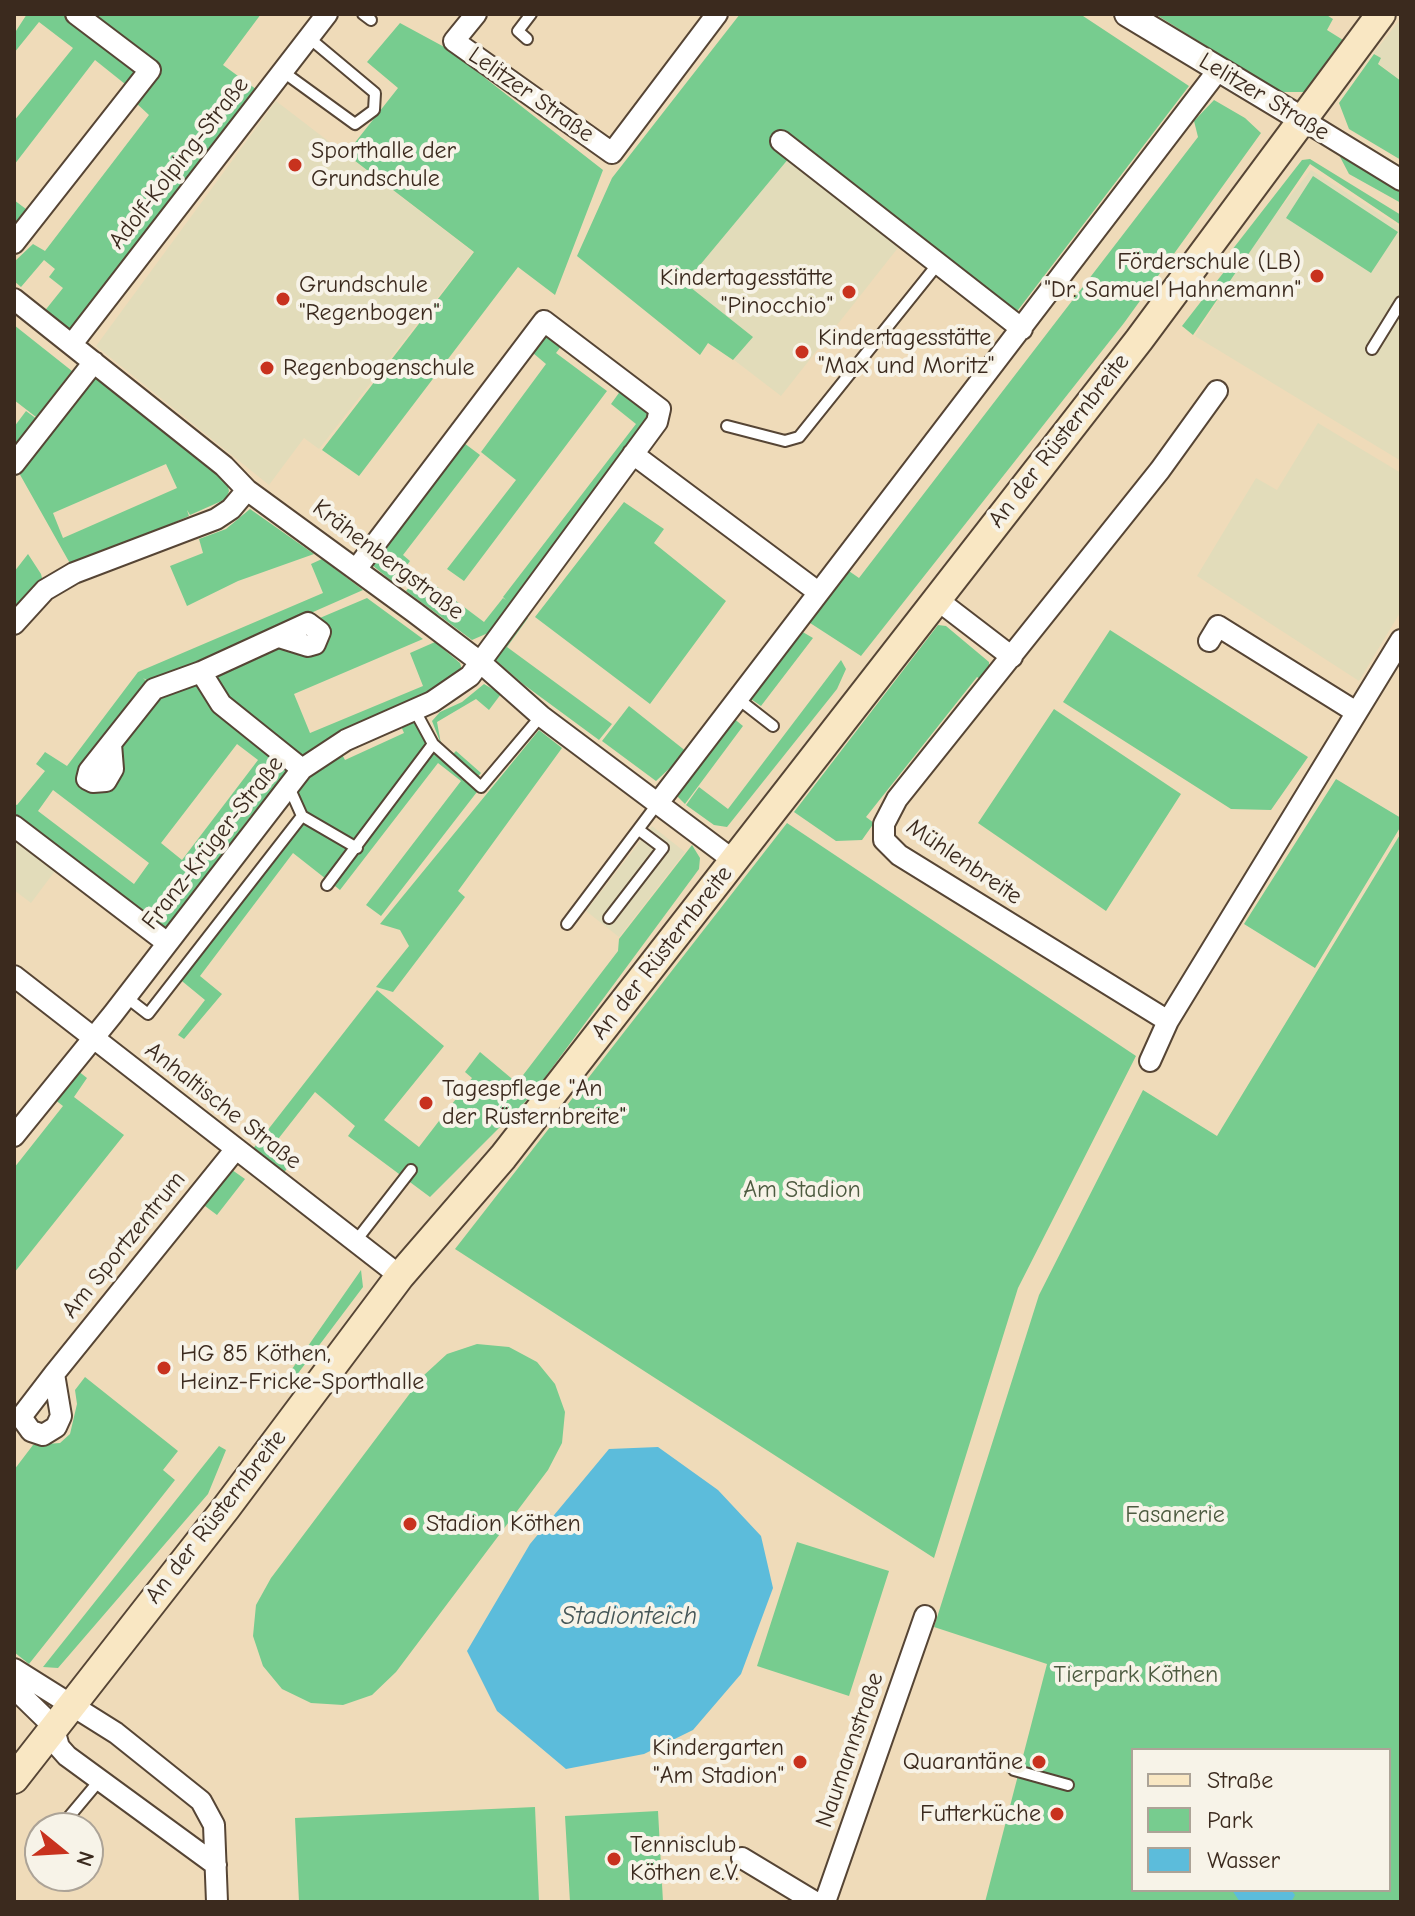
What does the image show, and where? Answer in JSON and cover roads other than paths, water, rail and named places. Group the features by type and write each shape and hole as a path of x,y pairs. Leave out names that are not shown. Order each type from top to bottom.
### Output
{"main road":[{"name":"An der Rüsternbreite","path":"14,1779 226,1508 400,1276 503,1157 935,598 1139,340 1381,14"}],"street":[{"path":"14,243 150,70 76,14"},
{"name":"Adolf-Kolping-Straße","path":"72,344 327,14"},
{"name":"Lelitzer Straße","path":"476,14 454,41 612,153 717,14"},
{"name":"Lelitzer Straße","path":"1127,14 1401,180"},
{"path":"658,803 1219,69"},
{"path":"781,141 1022,329"},
{"name":"Krähenbergstraße","path":"14,299 224,466 247,490 357,568 480,662 541,716 733,860"},
{"name":"Franz-Krüger-Straße","path":"14,1136 94,1038 302,769 346,740 451,691 480,662 657,422 660,409 544,321 357,568"},
{"path":"14,464 94,362"},
{"name":"Mühlenbreite","path":"1168,1021 912,863 884,840 884,824 897,799 1160,470 1217,391"},
{"path":"633,454 818,592"},
{"path":"14,624 45,590 74,573 216,519 231,509 247,490"},
{"path":"935,598 1012,657"},
{"path":"1209,641 1218,626 1356,712"},
{"path":"111,744 154,689 279,637"},
{"path":"1150,1061 1168,1021 1401,640"},
{"path":"201,672 221,704 302,769"},
{"path":"14,826 166,942"},
{"name":"Anhaltische Straße","path":"14,976 400,1276"},
{"name":"Am Sportzentrum","path":"54,1374 61,1416 56,1427 43,1435 17,1421 54,1374 235,1150"},
{"name":"Naumannstraße","path":"825,1902 925,1616"},
{"path":"14,1669 61,1716 59,1747 99,1781 216,1865"},
{"path":"14,1688 61,1716 116,1733 201,1801 214,1825 217,1902"},
{"path":"742,1858 815,1902"}],"lane":[{"path":"527,39 518,31 531,14"},
{"path":"282,71 355,124 374,110 375,93 308,37"},
{"path":"727,426 785,441 799,437 937,265"},
{"path":"1372,349 1401,302"},
{"path":"737,698 773,726"},
{"path":"414,709 433,744 481,787 541,716"},
{"path":"327,885 433,744"},
{"path":"289,787 302,816 357,848"},
{"path":"567,924 658,803"},
{"path":"126,997 148,1014 302,816"},
{"path":"609,918 663,848 639,830"},
{"path":"355,1242 411,1170"},
{"path":"1014,1770 1068,1785"},
{"path":"73,1812 99,1781"}],"water":[{"name":"Stadionteich","path":"658,1447 718,1490 761,1536 773,1588 741,1674 693,1730 644,1754 566,1769 497,1711 467,1651 530,1544 609,1449"},
{"path":"1233,1892 1293,1892 1295,1895 1291,1902 1240,1902"}],"place":[{"name":"Sporthalle der Grundschule","path":"295,165"},
{"name":"Förderschule (LB) \"Dr. Samuel Hahnemann\"","path":"1317,276"},
{"name":"Kindertagesstätte \"Pinocchio\"","path":"849,292"},
{"name":"Grundschule \"Regenbogen\"","path":"283,299"},
{"name":"Kindertagesstätte \"Max und Moritz\"","path":"802,352"},
{"name":"Regenbogenschule","path":"267,368"},
{"name":"Tagespflege \"An der Rüsternbreite\"","path":"426,1103"},
{"name":"HG 85 Köthen, Heinz-Fricke-Sporthalle","path":"164,1368"},
{"name":"Stadion Köthen","path":"410,1524"},
{"name":"Kindergarten \"Am Stadion\"","path":"800,1762"},
{"name":"Quarantäne","path":"1039,1762"},
{"name":"Futterküche","path":"1057,1814"},
{"name":"Tennisclub Köthen e.V.","path":"614,1859"}],"park label":[{"name":"Am Stadion","path":"802,1190"},
{"name":"Fasanerie","path":"1175,1515"},
{"name":"Tierpark Köthen","path":"1136,1675"}]}
